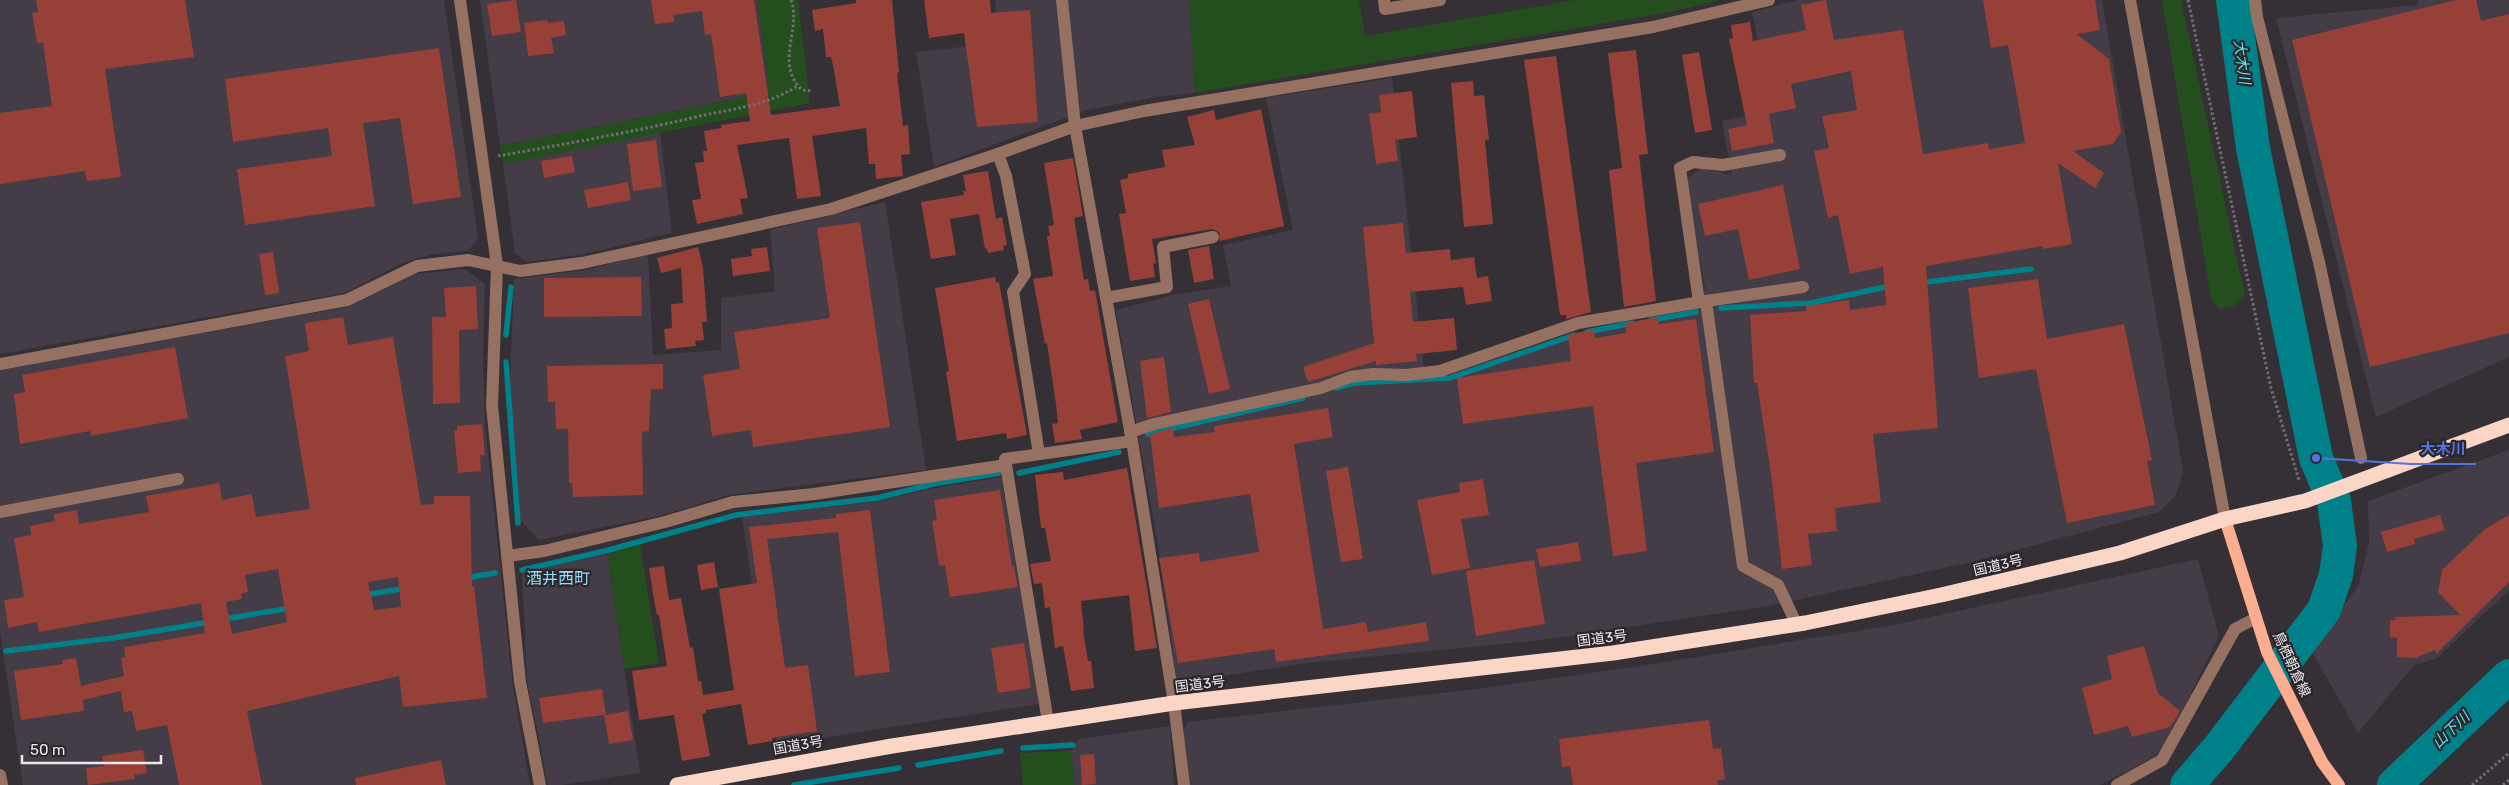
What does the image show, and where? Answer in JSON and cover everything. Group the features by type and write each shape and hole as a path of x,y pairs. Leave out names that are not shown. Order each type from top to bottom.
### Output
{"highway":[{"name":"国道3号","path":"677,785 782,764 1174,703 1613,653 1797,624 1941,595 2120,552 2225,519 2305,501 2509,424"}],"main road":[{"name":"鳥栖朝倉線","path":"2225,519 2267,652 2322,762 2339,785"}],"street":[{"path":"460,0 497,265 492,406 520,682 540,785"},
{"path":"1062,0 1075,126 1131,437 1174,703 1184,785"},
{"path":"1384,0 1386,9 1440,0"},
{"path":"0,364 346,300 418,266 468,260 520,271 582,263 831,209 998,154 1075,126 1154,109 1653,28 1769,0"},
{"path":"2130,0 2225,519"},
{"path":"2255,0 2257,17 2319,262 2361,458"},
{"path":"998,154 1006,176 1025,274 1013,292 1039,454"},
{"path":"1780,155 1723,165 1693,162 1680,168 1743,566 1778,585 1797,624"},
{"path":"1106,298 1167,287 1163,247 1213,237"},
{"path":"1048,722 1005,459 1131,437 1154,424 1321,388 1350,377 1373,374 1406,375 1440,371 1578,323 1702,301 1803,287"},
{"path":"507,556 544,551 665,522 733,502 814,494 1006,465"},
{"path":"0,512 178,479"},
{"path":"2117,785 2162,760 2234,629 2256,618"},
{"path":"0,774 2,785"}],"path":[{"path":"791,0 794,13 789,44 789,59 793,79 802,90 813,91"},
{"path":"2188,0 2271,388 2299,480"},
{"path":"498,156 632,132 718,112 780,97 797,86"},
{"path":"2472,785 2509,753"},
{"path":"2503,785 2509,780"}],"shaded area":[{"path":"0,0 444,0 478,238 468,251 429,255 402,263 345,293 0,354"},
{"path":"480,0 758,0 769,92 500,146"},
{"path":"995,0 1189,0 1195,93 1156,97 1087,110 934,167 916,52 997,43"},
{"path":"1798,0 2102,0 2183,471 2176,495 2159,512 1967,563 1769,606 1541,640 1308,663 1177,683 1158,545 1116,310 1177,294 1231,286 1223,245 1293,230 1266,98 1392,78 1425,378 1448,375 1575,333 1696,311 1705,288 1686,180 1701,168 1732,175 1722,121 1772,111 1752,12"},
{"path":"2418,0 2509,0 2509,357 2376,417 2276,18 2418,5"},
{"path":"660,131 672,233 584,254 527,262 515,253 503,164"},
{"path":"885,202 926,470 729,495 659,516 539,540 519,519 509,410 514,279 586,270 648,254 653,355 721,350 721,298 775,291 770,230"},
{"path":"465,269 485,284 483,353 485,427 513,687 530,785 23,785 0,632 0,370 347,307 416,274"},
{"path":"2509,450 2509,590 2436,659 2414,665 2358,733 2310,648 2358,587 2369,543 2368,501"},
{"path":"1001,477 1039,704 777,745 742,517 879,501 930,489"},
{"path":"607,554 640,773 562,785 548,785 527,680 522,573"},
{"path":"2198,559 2219,636 2167,744 2154,757 2100,785 1190,785 1183,733 1187,722 1468,690 1641,666 1894,625"},
{"path":"1170,726 1174,785 1075,785 1071,751 1079,739"}],"green space":[{"path":"758,0 798,0 810,103 503,164 500,146 769,92"},
{"path":"1189,0 1359,0 1365,36 1575,0 1720,0 1670,12 1195,93"},
{"path":"2162,0 2181,0 2245,296 2233,306 2219,309 2211,298"},
{"path":"640,544 659,663 624,669 607,554"},
{"path":"1071,751 1075,785 1023,785 1020,753"}],"building":[{"path":"36,0 185,0 194,57 105,69 121,177 87,181 85,171 0,184 0,113 52,106 43,43 37,43 32,13 38,12"},
{"path":"516,0 521,32 492,36 487,4"},
{"path":"651,0 754,0 771,115 840,106 831,57 826,57 823,29 815,31 812,10 856,3 856,0 892,0 903,126 908,125 910,154 901,155 903,176 876,179 875,164 869,164 866,128 812,136 821,196 797,199 789,138 737,145 748,198 740,199 743,214 697,224 692,200 701,199 695,163 704,162 703,151 707,151 704,131 722,128 721,125 750,121 746,93 720,97 711,34 705,35 702,11 673,15 674,22 655,24"},
{"path":"924,0 990,0 991,13 1030,10 1038,122 977,127 964,33 929,38"},
{"path":"1826,0 1834,40 1903,30 1923,154 1988,143 1989,149 2025,143 2008,45 1991,48 1983,0 2095,0 2100,30 2077,34 2109,59 2121,132 2113,144 2073,151 2104,173 2095,188 2058,163 2072,244 2043,249 2043,246 1926,266 1938,428 1873,434 1881,502 1835,508 1837,531 1808,534 1812,565 1782,569 1771,474 1757,383 1754,383 1750,315 1806,311 1806,306 1849,300 1850,310 1886,305 1883,267 1850,274 1838,215 1828,218 1814,151 1829,148 1822,116 1857,110 1851,71 1791,84 1796,108 1769,114 1774,143 1732,151 1728,129 1747,125 1729,39 1733,38 1731,25 1750,22 1753,41 1806,30 1801,5"},
{"path":"2456,0 2476,0 2481,21 2509,14 2509,333 2370,367 2292,40"},
{"path":"547,20 548,23 564,21 566,35 551,38 554,53 528,56 524,23"},
{"path":"439,48 461,197 413,204 400,118 363,123 375,206 245,225 237,169 332,156 328,128 233,142 225,79"},
{"path":"1636,50 1648,154 1639,155 1656,301 1624,307 1609,170 1622,168 1608,53"},
{"path":"1699,52 1712,130 1695,133 1682,55"},
{"path":"1556,56 1591,312 1566,319 1566,315 1560,315 1524,60"},
{"path":"1473,81 1474,96 1484,95 1489,140 1485,140 1493,224 1464,227 1451,83"},
{"path":"1412,91 1417,137 1395,140 1398,161 1376,164 1369,114 1381,112 1379,95"},
{"path":"1261,109 1284,226 1220,241 1219,232 1212,229 1152,239 1156,263 1153,264 1155,277 1130,281 1119,214 1126,213 1120,180 1128,178 1128,174 1165,167 1162,150 1195,145 1187,117 1214,110 1216,120"},
{"path":"656,140 662,187 633,191 627,144"},
{"path":"572,156 575,172 544,178 541,161"},
{"path":"1073,158 1083,216 1074,218 1084,280 1088,279 1090,291 1095,290 1118,422 1080,430 1082,439 1055,443 1052,424 1058,423 1056,404 1047,343 1045,344 1033,279 1053,276 1047,236 1050,236 1048,226 1054,225 1044,163"},
{"path":"988,171 996,219 1002,217 1007,245 1003,246 1004,250 988,253 987,248 985,249 979,214 950,219 956,255 931,259 921,202 964,195 963,191 966,191 963,175"},
{"path":"628,182 631,200 588,208 584,190"},
{"path":"1783,185 1800,269 1749,280 1738,229 1705,236 1698,204"},
{"path":"860,222 890,427 753,447 751,430 712,436 703,375 740,369 734,332 830,318 817,228"},
{"path":"1403,223 1406,253 1450,249 1451,260 1474,257 1477,278 1488,276 1492,301 1466,305 1463,287 1410,292 1413,322 1454,318 1457,350 1416,354 1417,361 1376,365 1376,361 1308,382 1303,367 1374,343 1363,227"},
{"path":"1209,246 1214,279 1194,283 1188,250"},
{"path":"698,247 703,267 707,322 702,322 704,340 695,341 696,346 666,349 664,329 672,328 671,304 683,303 681,268 661,273 657,258"},
{"path":"767,247 770,271 733,276 731,259 752,256 751,249"},
{"path":"273,252 279,293 265,295 259,254"},
{"path":"641,277 642,316 544,317 544,278"},
{"path":"995,277 996,283 999,282 1027,435 1007,439 1006,433 957,441 946,372 949,371 935,288"},
{"path":"2038,279 2047,339 2124,324 2152,460 2147,461 2155,505 2067,523 2036,369 1979,378 1968,288"},
{"path":"476,286 478,329 459,330 460,403 433,404 432,317 446,317 444,288"},
{"path":"1209,299 1230,389 1209,394 1188,304"},
{"path":"343,317 348,345 393,337 421,505 434,504 434,496 470,496 472,587 474,586 487,698 403,707 399,676 247,711 262,785 179,785 167,725 136,731 132,711 124,712 121,691 83,700 84,711 21,720 14,671 63,664 62,660 76,658 81,686 124,676 121,658 125,657 124,647 205,633 201,603 39,632 37,622 8,628 4,600 24,597 14,538 31,535 30,526 55,521 54,514 77,510 79,524 149,512 146,496 219,483 222,500 252,494 256,517 310,509 285,356 309,351 305,323","holes":["278,569 287,622 232,634 226,602 242,599 241,594 248,592 245,575","398,577 401,607 374,610 368,582"]},
{"path":"1658,317 1659,324 1696,319 1714,452 1636,463 1647,551 1613,556 1593,406 1463,424 1457,378 1571,361 1568,335 1594,329 1595,338 1626,333 1626,323"},
{"path":"175,347 188,418 91,436 90,431 20,444 14,394 25,392 22,375"},
{"path":"1164,357 1171,412 1147,418 1140,361"},
{"path":"663,364 663,389 651,389 649,431 642,432 643,495 573,497 572,483 569,483 568,429 556,429 555,402 548,402 547,366"},
{"path":"1328,408 1333,437 1294,444 1323,629 1366,622 1368,632 1426,622 1429,641 1276,662 1274,649 1178,663 1159,558 1199,553 1200,562 1259,552 1250,494 1159,508 1150,434 1173,428 1174,437 1215,432 1214,426"},
{"path":"482,424 485,455 480,455 481,471 458,473 454,431 457,431 457,426"},
{"path":"1348,467 1363,559 1341,562 1326,471"},
{"path":"1127,468 1157,648 1135,651 1129,595 1081,601 1083,631 1088,661 1091,661 1094,688 1071,691 1063,646 1055,648 1050,607 1045,608 1042,583 1034,584 1030,564 1051,561 1045,528 1041,528 1035,475 1063,472 1064,480"},
{"path":"1483,479 1489,515 1461,519 1470,568 1432,575 1417,500 1460,492 1459,483"},
{"path":"1000,490 1012,567 1014,566 1018,587 950,597 945,565 939,566 932,521 937,520 934,500"},
{"path":"870,510 890,672 855,676 838,532 767,539 785,668 808,665 817,731 772,738 773,741 748,745 741,704 706,710 706,713 702,714 710,756 682,761 674,715 639,720 632,671 667,666 649,568 664,566 669,600 681,598 690,648 693,647 698,681 701,681 703,695 734,690 719,589 757,583 749,527 836,518 836,514"},
{"path":"2440,515 2445,530 2414,539 2415,544 2387,552 2381,532"},
{"path":"2509,515 2509,582 2437,653 2434,650 2416,658 2397,657 2397,638 2390,637 2390,620 2395,620 2396,617 2460,615 2438,592 2442,570 2485,529"},
{"path":"1578,542 1581,561 1540,567 1536,549"},
{"path":"1534,560 1545,624 1476,636 1466,571"},
{"path":"714,562 718,587 701,590 697,565"},
{"path":"1024,643 1031,688 998,693 991,648"},
{"path":"2144,646 2158,693 2180,711 2170,727 2132,737 2128,726 2094,735 2082,688 2112,679 2107,656"},
{"path":"602,689 606,715 628,711 633,740 609,744 604,715 543,723 539,698"},
{"path":"1709,720 1713,749 1721,748 1725,779 1717,781 1718,785 1573,785 1570,766 1562,767 1559,739"},
{"path":"143,750 147,773 134,775 135,779 88,785 86,768 104,766 102,756"},
{"path":"1094,754 1096,784 1082,785 1080,755"},
{"path":"441,760 446,785 356,785 355,778"}],"waterway":[{"name":"大木川","path":"2187,785 2219,748 2324,610 2336,575 2340,546 2334,501 2316,458 2253,148 2233,0"},
{"path":"1919,283 2031,269"},
{"path":"1721,308 1811,303 1890,286"},
{"path":"506,335 511,287"},
{"path":"1651,320 1696,312"},
{"path":"1587,332 1632,323"},
{"path":"1336,388 1354,383 1450,378 1574,335"},
{"path":"506,362 518,523"},
{"path":"1148,434 1303,398"},
{"path":"1019,473 1119,452"},
{"path":"522,570 605,551 736,515 877,498 933,484 999,473"},
{"path":"465,578 495,573"},
{"path":"364,595 407,588"},
{"path":"224,619 291,608"},
{"path":"6,651 113,638 210,622"},
{"name":"山下川","path":"2394,785 2509,676"},
{"path":"1023,748 1073,745"},
{"path":"918,765 1001,751"},
{"path":"794,785 899,768"}],"place":[{"name":"大木川","path":"2316,458"}],"district":[{"name":"酒井西町","path":"558,578"}]}
